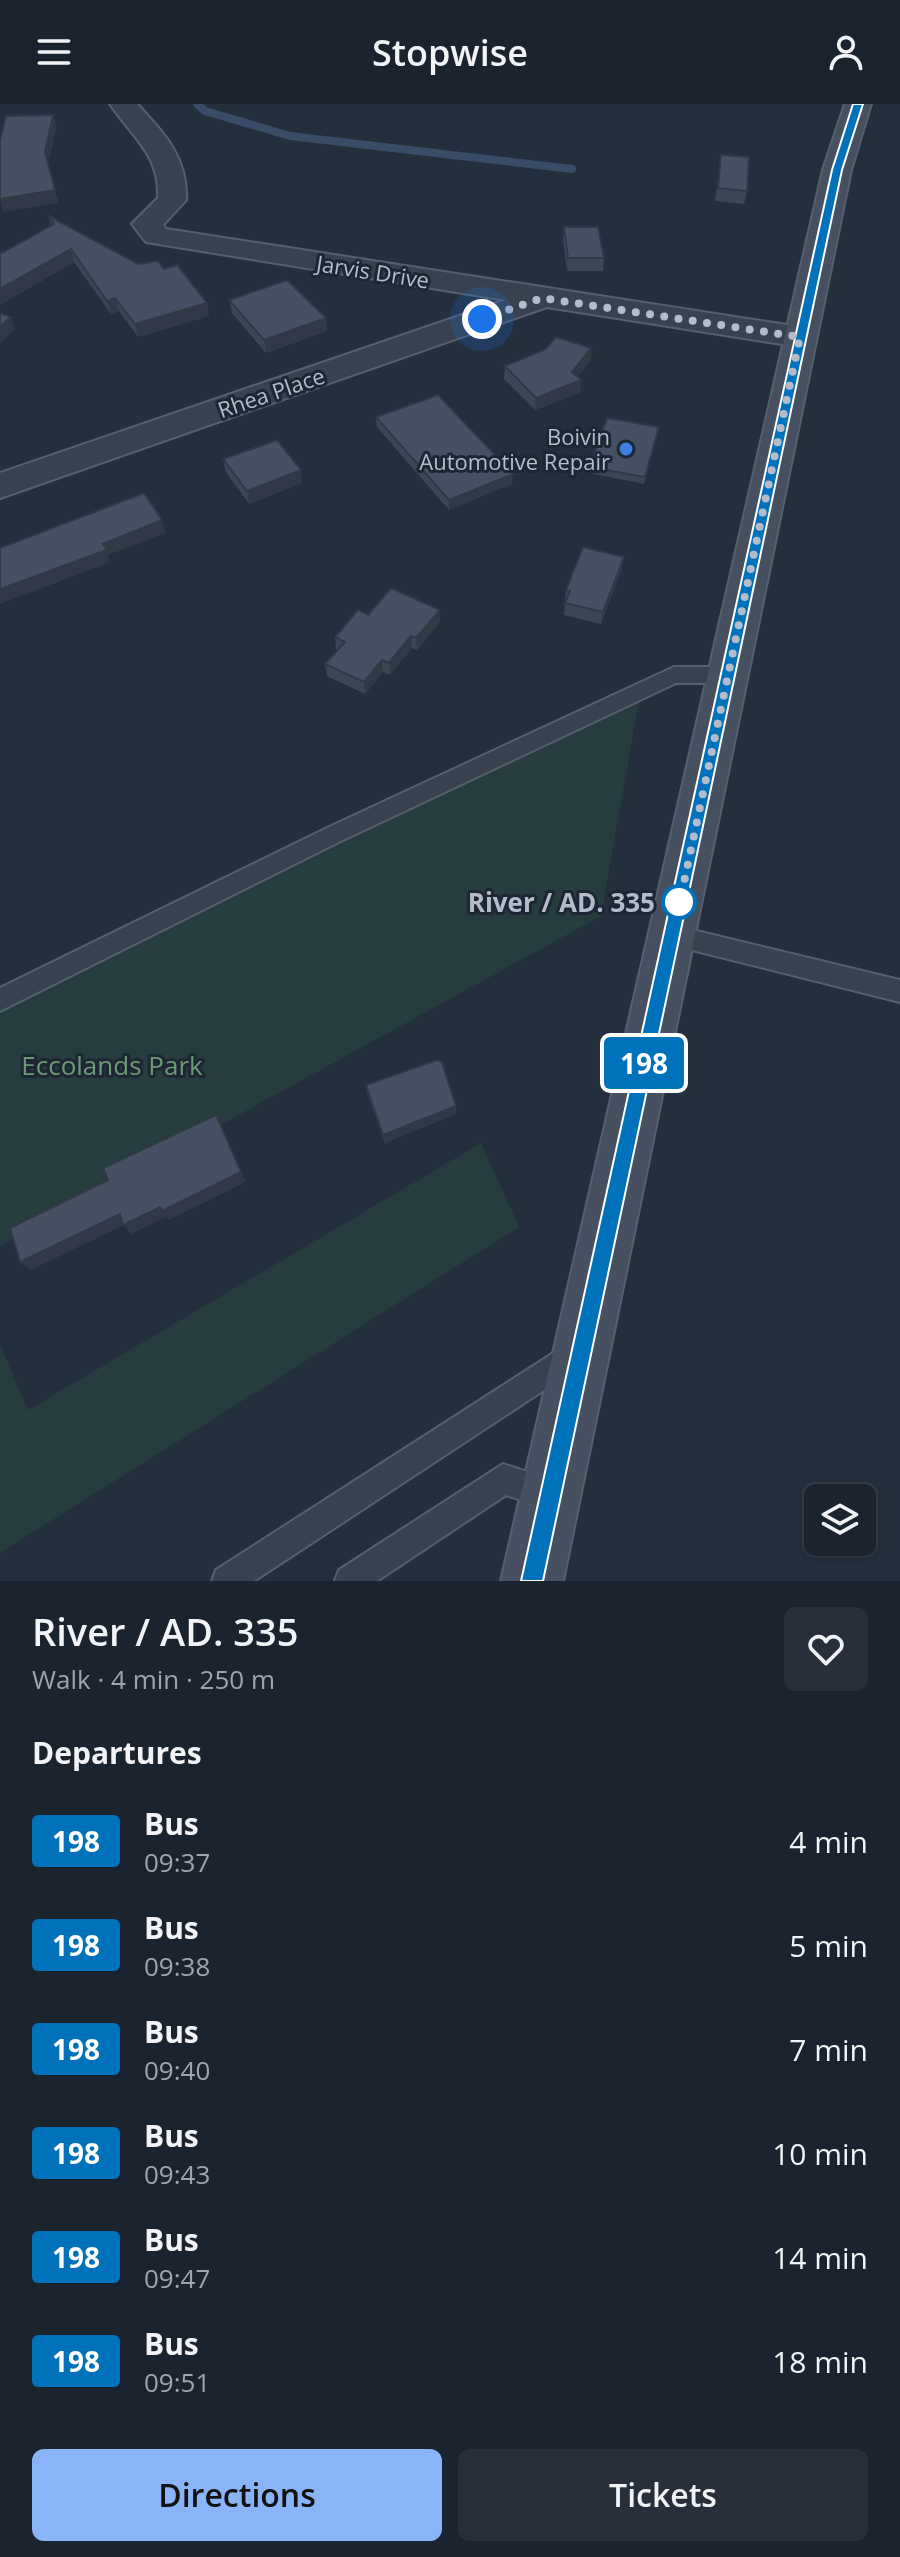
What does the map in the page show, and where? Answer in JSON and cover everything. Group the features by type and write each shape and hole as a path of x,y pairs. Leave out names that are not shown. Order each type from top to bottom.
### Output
{"main road":[{"path":"532,1581 579,1350 672,935 800,337 837,170 858,104"}],"street":[{"name":"Jarvis Drive","path":"123,104 164,150 172,168 172,200 147,224 156,236 800,337"},
{"name":"Rhea Place","path":"0,486 542,298"}],"lane":[{"path":"0,1000 335,834 674,675 728,675"},
{"path":"672,935 900,991"},
{"path":"227,1581 579,1350"},
{"path":"350,1581 503,1479 550,1494"}],"green space":[{"name":"Eccolands Park","path":"639,700 601,916 0,1246 0,1004"},
{"path":"481,1143 519,1227 0,1553 0,1344 28,1410"}],"building":[{"path":"53,115 45,152 55,190 0,199 0,140 6,116"},
{"path":"721,155 749,157 747,191 718,188"},
{"path":"49,216 138,264 158,261 164,269 177,265 207,303 135,324 115,298 107,301 71,249 0,289 0,254 54,224"},
{"path":"564,227 598,227 604,258 568,258"},
{"path":"287,280 326,318 264,340 229,300"},
{"path":"0,313 11,317 0,326"},
{"path":"556,337 591,348 572,372 581,380 536,398 505,366 546,349"},
{"path":"438,395 513,474 449,500 376,417"},
{"name":"Boivin Automotive Repair","path":"607,418 659,427 645,477 590,467"},
{"path":"277,440 301,470 247,491 223,459"},
{"path":"144,493 162,520 103,544 107,550 0,589 0,548"},
{"path":"583,547 624,557 603,612 565,603 570,591 566,590"},
{"path":"391,588 440,610 416,638 411,636 389,663 382,660 364,682 325,664 345,642 335,637 358,610 368,615"},
{"path":"437,1060 442,1062 456,1106 383,1135 366,1085"},
{"path":"216,1115 241,1172 162,1211 160,1207 123,1225 120,1214 20,1262 10,1228 108,1180 103,1168"}],"waterway":[{"path":"197,104 205,111 290,136 572,169"}],"bus line":[{"name":"198","path":"532,1581 579,1350 679,906 800,337 837,170 858,104"}],"place":[{"name":"Boivin Automotive Repair","path":"626,449"},
{"name":"River / AD. 335","path":"679,902"}],"route":[{"path":"482,319 542,298 800,337 679,906 679,902"}]}
